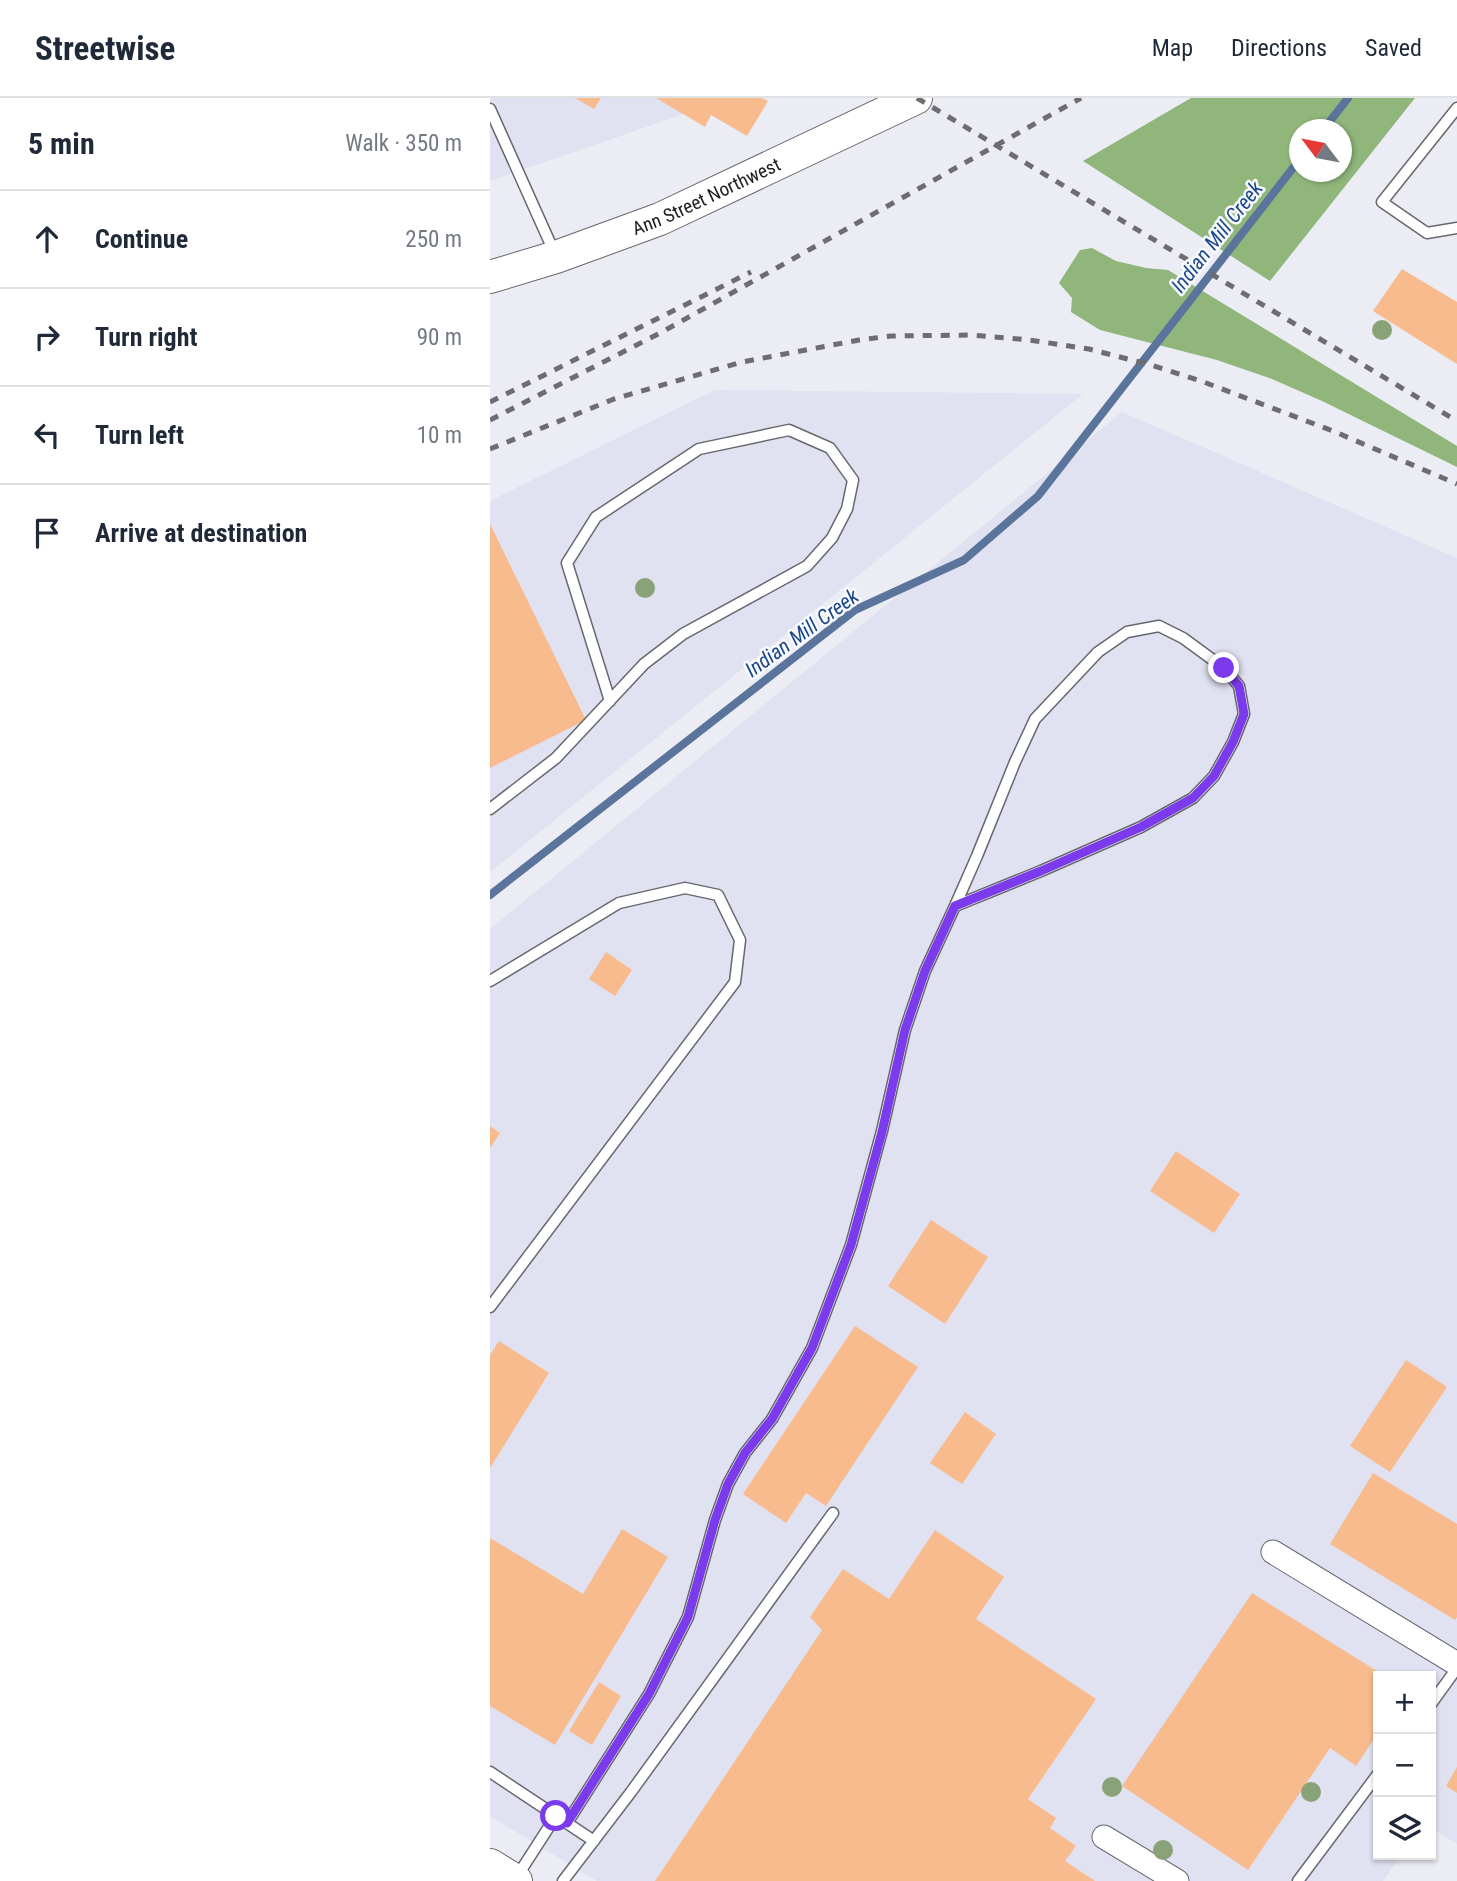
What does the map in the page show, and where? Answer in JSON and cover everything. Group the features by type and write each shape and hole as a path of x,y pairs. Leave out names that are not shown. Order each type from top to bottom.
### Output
{"main road":[{"name":"Ann Street Northwest","path":"490,277 556,257 660,219 916,98"}],"street":[{"path":"1273,1552 1457,1666"},
{"path":"1104,1837 1177,1881"}],"lane":[{"path":"1457,108 1382,202 1427,233 1457,228"},
{"path":"490,109 556,257"},
{"path":"490,809 556,758 610,701 644,664 683,634 807,566 832,538 847,509 853,480 830,448 789,430 699,449 596,517 567,563 610,701"},
{"path":"567,1823 649,1694 688,1617 728,1484 745,1453 772,1419 812,1348 851,1245 882,1132 905,1030 925,971 1035,719 1098,652 1127,632 1159,626 1183,638 1224,668 1239,686 1244,714 1233,742 1214,776 1193,798 1141,827 955,906"},
{"path":"490,981 619,903 685,888 718,895 740,940 735,982 490,1307"},
{"path":"563,1881 833,1513"},
{"path":"1436,1697 1457,1666"},
{"path":"490,1772 594,1841"},
{"path":"1298,1881 1373,1781"},
{"path":"507,1875 556,1816"}],"shaded area":[{"path":"490,98 730,98 490,181"},
{"path":"715,390 1083,394 490,872 490,501"},
{"path":"1122,412 1457,558 1457,1844 1436,1831 1436,1671 1373,1671 1373,1860 1398,1860 1383,1881 597,1881 490,1816 490,929"}],"green space":[{"path":"1191,98 1415,98 1352,178 1352,119 1289,119 1289,182 1348,182 1270,281 1083,161"},
{"path":"1092,248 1116,261 1168,270 1457,446 1457,467 1272,379 1217,360 1100,330 1071,312 1072,298 1059,283 1080,250"}],"building":[{"path":"575,98 601,98 594,109"},
{"path":"656,98 762,98 768,101 747,136 711,115 705,127"},
{"path":"1402,269 1457,302 1457,364 1373,311"},
{"path":"490,524 586,720 490,768"},
{"path":"606,952 632,970 615,996 589,979"},
{"path":"490,1126 500,1133 490,1148"},
{"path":"1176,1151 1240,1194 1214,1233 1150,1191"},
{"path":"931,1220 988,1257 945,1324 888,1286"},
{"path":"855,1326 918,1367 826,1506 806,1493 786,1523 743,1494"},
{"path":"499,1341 549,1373 490,1468 490,1355"},
{"path":"1406,1360 1447,1387 1390,1472 1350,1446"},
{"path":"965,1412 996,1434 962,1484 930,1463"},
{"path":"1373,1473 1457,1524 1455,1620 1330,1544"},
{"path":"622,1529 668,1557 555,1745 490,1706 490,1538 583,1594"},
{"path":"935,1530 1004,1577 976,1619 1096,1699 1028,1799 1056,1818 1050,1828 1076,1846 1065,1861 1095,1881 655,1881 822,1630 810,1617 843,1569 889,1599"},
{"path":"1252,1593 1377,1671 1373,1671 1373,1740 1356,1766 1330,1748 1248,1870 1122,1786"},
{"path":"599,1682 621,1696 592,1745 569,1731"},
{"path":"1457,1767 1457,1793 1446,1786"}],"waterway":[{"name":"Indian Mill Creek","path":"1332,119 1348,98"},
{"name":"Indian Mill Creek","path":"490,895 855,610 964,560 1038,496 1289,173"}],"railway":[{"path":"917,98 1457,421"},
{"path":"490,420 662,332 1081,98"},
{"path":"490,402 751,272"},
{"path":"490,449 614,399 742,362 891,336 972,335 1089,349 1151,365 1333,431 1457,484"}],"route":[{"path":"556,1816 567,1823 649,1694 688,1617 728,1484 745,1453 772,1419 812,1348 851,1245 882,1132 905,1030 925,971 955,906 1141,827 1193,798 1214,776 1233,742 1244,714 1239,686 1224,668"}]}
